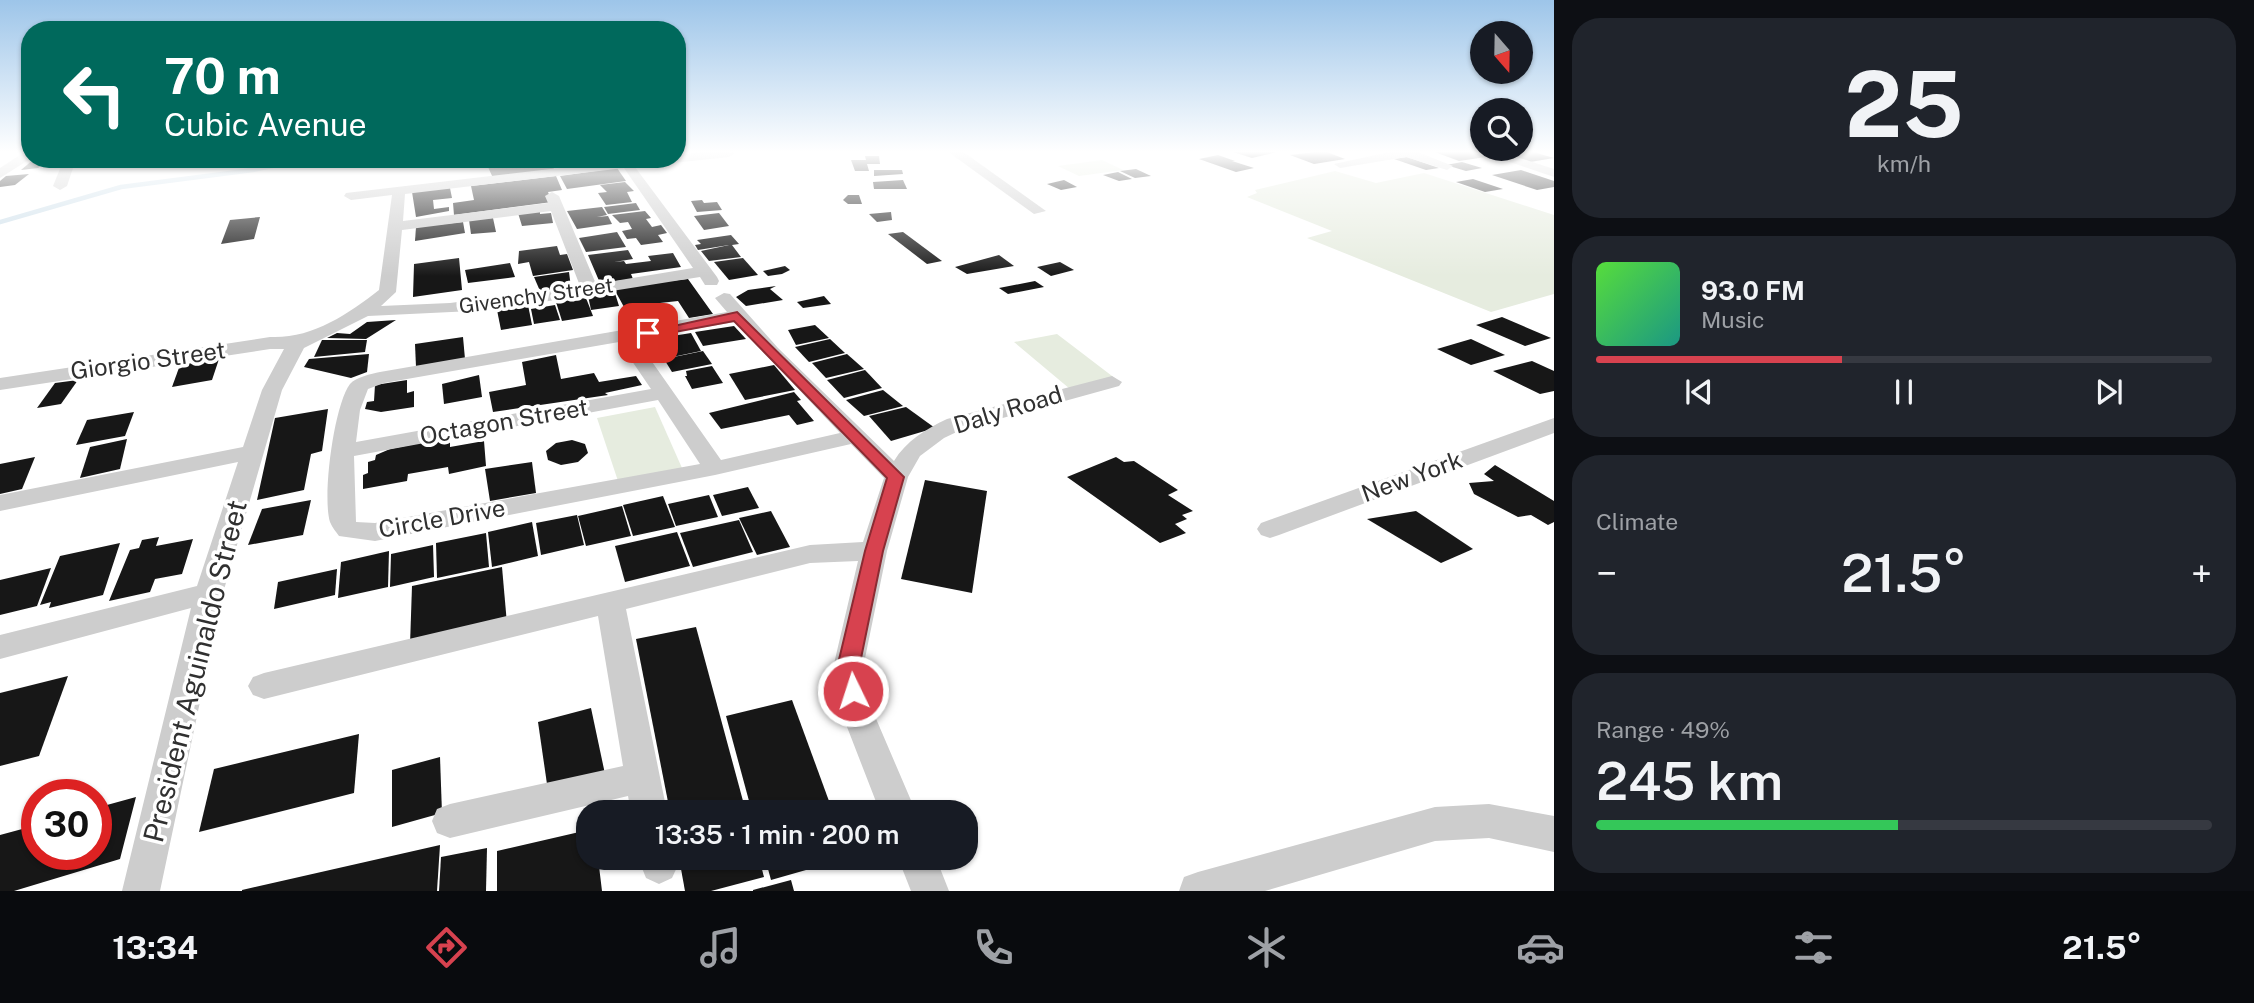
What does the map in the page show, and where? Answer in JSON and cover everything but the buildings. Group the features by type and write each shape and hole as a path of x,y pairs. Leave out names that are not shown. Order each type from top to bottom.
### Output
{"street":[{"path":"351,196 384,193"},
{"path":"296,344 367,311 387,292 399,193"},
{"path":"648,193 737,316 853,437 896,477"},
{"path":"1012,193 1039,211"},
{"path":"395,226 554,201 589,288"},
{"name":"Givenchy Street","path":"367,311 402,312 464,307 704,271"},
{"name":"Circle Drive","path":"737,316 626,338 369,381 355,390 343,451 343,522 348,530 360,533 715,468 853,437"},
{"path":"626,338 715,468"},
{"name":"Giorgio Street","path":"0,384 270,343 296,344"},
{"name":"President Aguinaldo Street","path":"141,891 209,593 272,390 296,344"},
{"name":"Daly Road","path":"893,800 858,714 848,668 874,551 896,477 911,452 936,433 955,424 1112,382"},
{"name":"Octagon Street","path":"343,451 664,393"},
{"name":"New York","path":"1270,529 1554,425"},
{"path":"0,503 251,452"},
{"path":"264,686 810,554 874,551"},
{"path":"0,647 209,593"},
{"path":"610,602 647,800"},
{"path":"450,821 642,777"},
{"path":"1198,891 1435,824 1489,821 1554,834"},
{"path":"921,870 930,891"}],"shaded area":[{"path":"1257,193 1485,193 1554,215 1554,294 1491,312 1307,238 1332,231 1247,197"},
{"path":"1057,334 1116,379 1070,389 1014,342"},
{"path":"655,407 682,468 618,481 597,418"}],"waterway":[{"path":"0,222 102,193"}],"route":[{"path":"648,333 737,316 853,437 896,477 874,551 848,668 853,691"}]}
